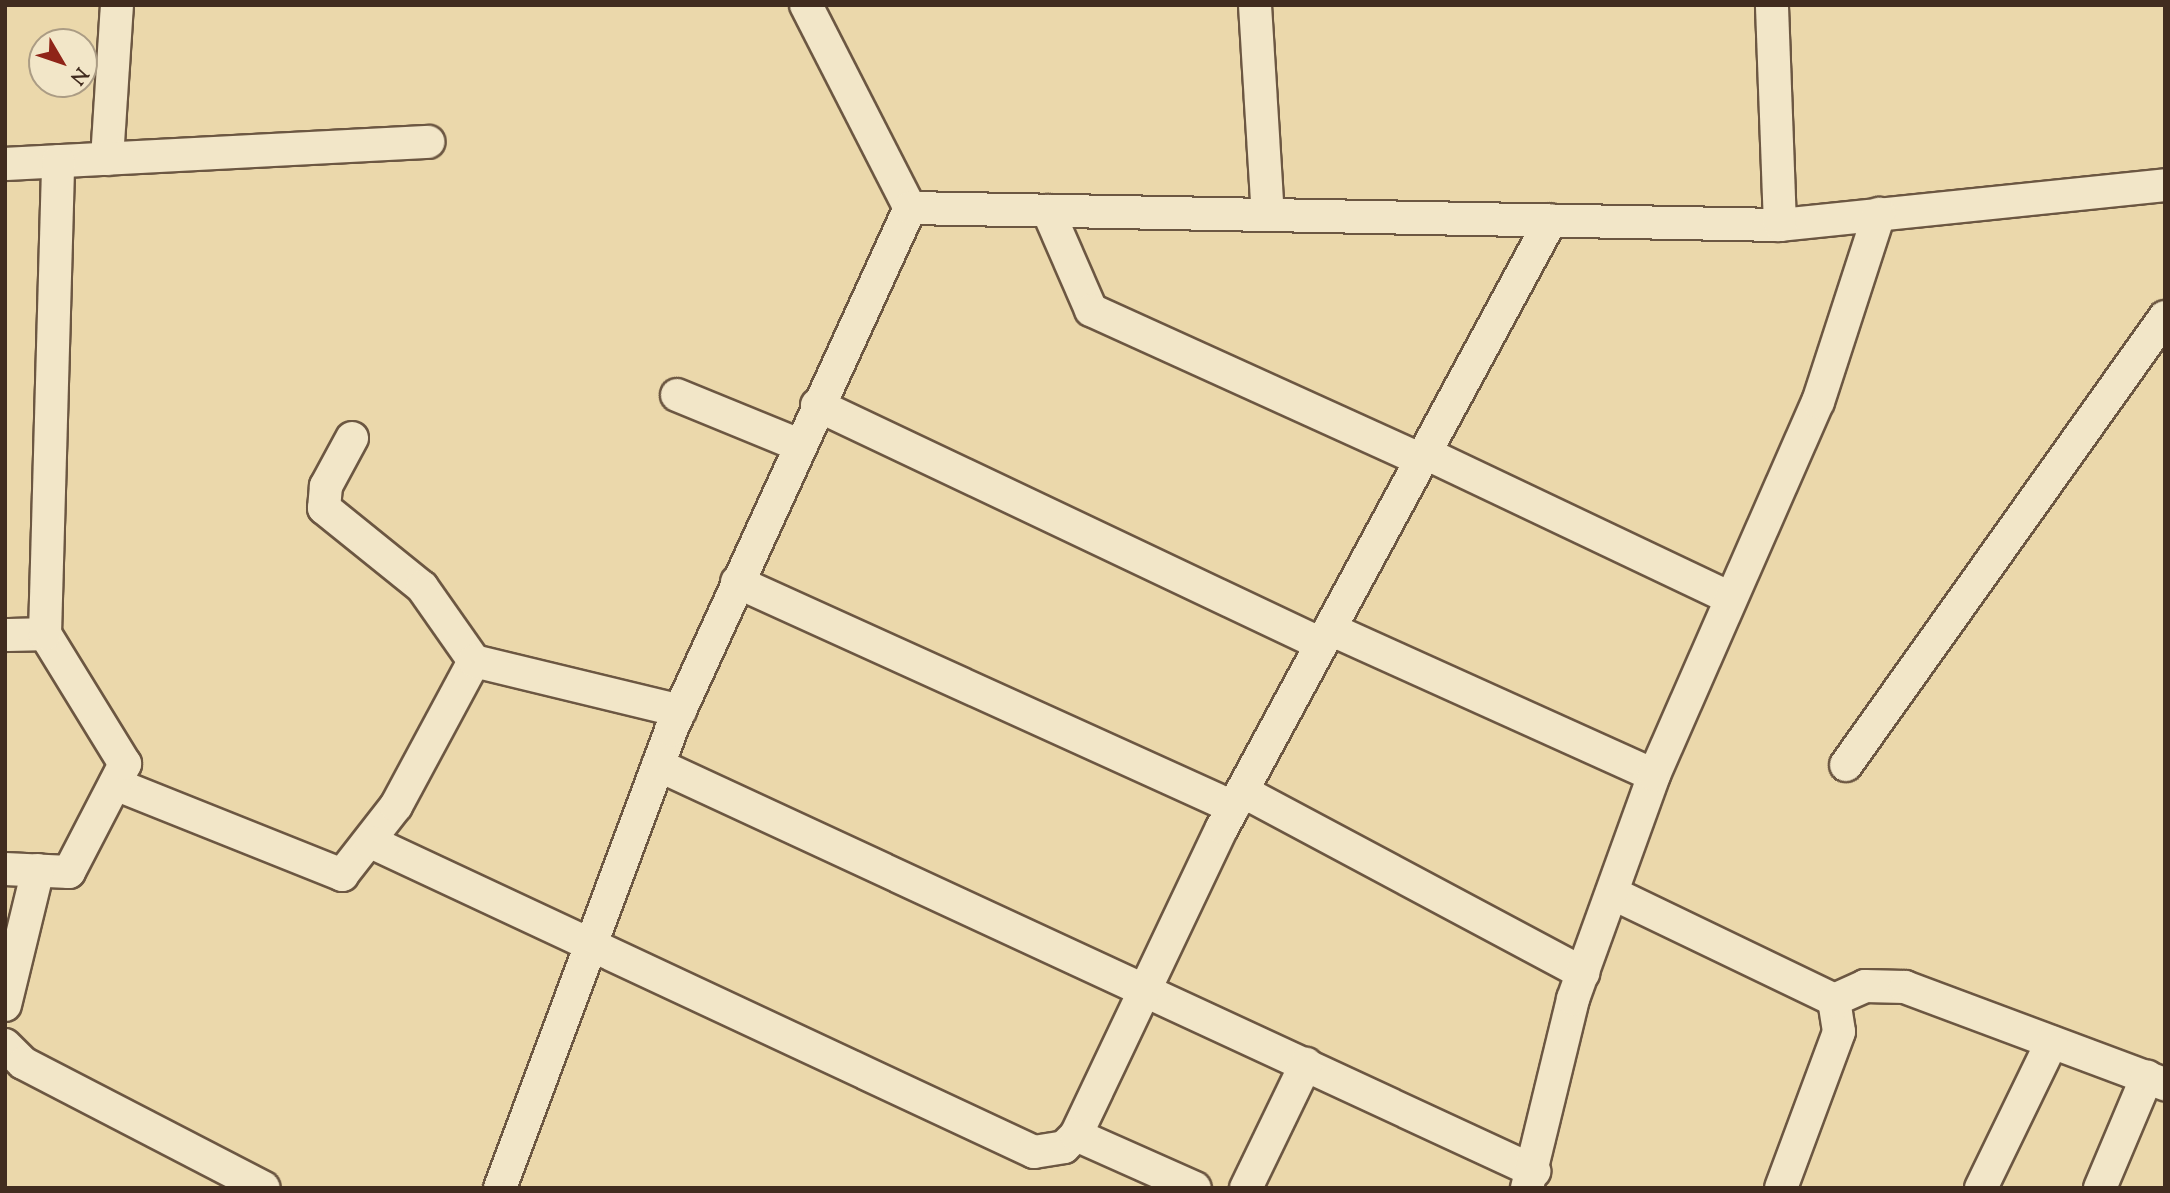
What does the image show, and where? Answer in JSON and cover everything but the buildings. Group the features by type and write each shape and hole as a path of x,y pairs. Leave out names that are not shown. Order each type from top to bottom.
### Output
{"street":[{"path":"107,159 117,5"},
{"path":"806,5 910,208"},
{"path":"1255,5 1268,215"},
{"path":"1772,5 1780,225"},
{"path":"5,164 428,142"},
{"path":"5,870 69,872 125,764 45,634 58,161"},
{"path":"910,208 1780,225 2165,186"},
{"path":"500,1188 680,711 817,405 910,208"},
{"path":"1048,211 1091,310 1423,457 1730,598"},
{"path":"658,765 1306,1064 1530,1179 1583,973 1654,775 1818,402 1880,214"},
{"path":"371,842 1034,1152 1064,1147 1076,1136 1237,799 1551,220"},
{"path":"1846,765 2165,317"},
{"path":"677,395 799,445"},
{"path":"817,405 1325,637 1654,775"},
{"path":"352,438 326,486 324,508 422,587 474,661 680,711"},
{"path":"737,582 1237,799 1583,973"},
{"path":"5,635 45,634"},
{"path":"115,784 342,875 371,842 474,661"},
{"path":"5,1005 38,870"},
{"path":"1612,893 1834,1000 1885,983 2156,1080 2100,1188"},
{"path":"1781,1188 1839,1032 1834,1000"},
{"path":"1980,1188 2052,1042"},
{"path":"5,1045 23,1063 264,1188"},
{"path":"1246,1188 1306,1064"},
{"path":"1076,1136 1195,1188"}]}
